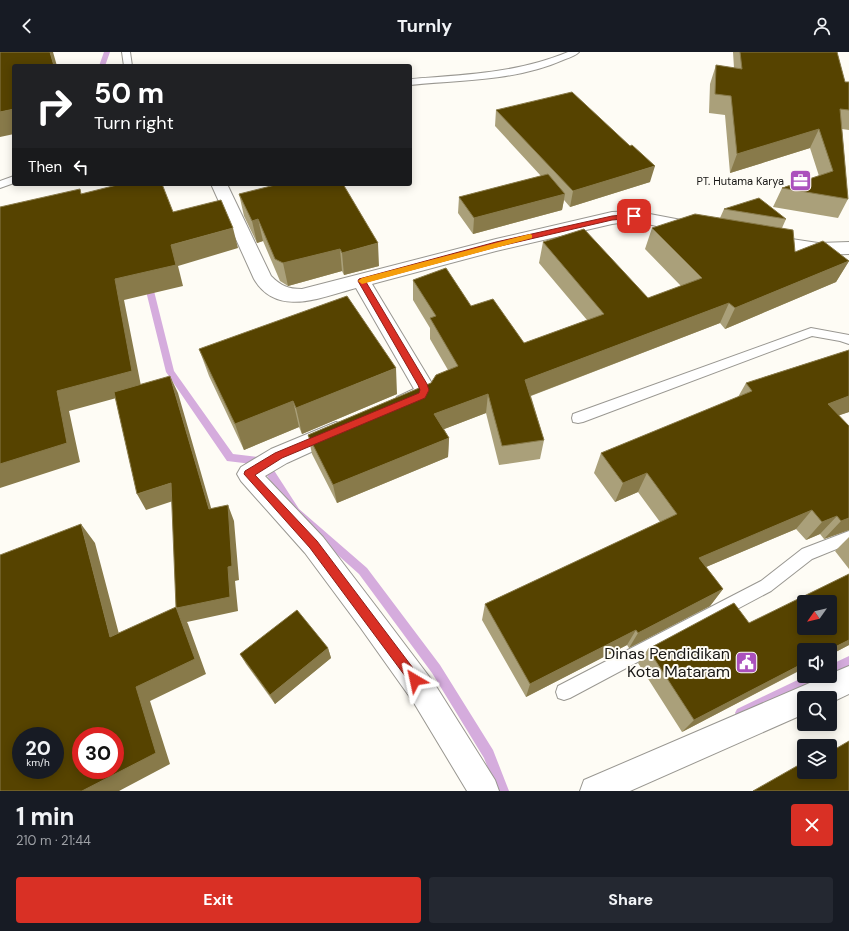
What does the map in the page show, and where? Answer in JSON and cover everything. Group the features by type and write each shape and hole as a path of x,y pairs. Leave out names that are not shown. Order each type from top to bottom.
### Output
{"street":[{"path":"220,186 264,279 273,290 283,295 302,296 496,245 612,218 634,216 717,232"},
{"path":"749,238 812,248 838,250 849,248"},
{"path":"361,281 425,390 422,396 386,410"},
{"path":"350,426 268,462 248,474 314,545 370,618 424,693 484,791"},
{"path":"824,691 849,680"},
{"path":"594,791 797,703"}],"lane":[{"path":"126,52 128,64"},
{"path":"412,82 499,73 541,65 574,52"},
{"path":"0,185 12,180"},
{"path":"578,418 811,332 842,337 849,340"},
{"path":"564,692 766,586 807,554 849,537"}],"building":[{"path":"0,52 50,52 53,64 12,64 12,109 0,112"},
{"path":"740,52 837,52 845,82 849,82 849,110 840,109 848,199 782,188 833,171 819,129 737,154 731,96 715,94 716,65 742,69"},
{"path":"572,92 630,146 632,145 655,166 573,191 496,110"},
{"path":"548,174 565,194 474,218 459,197"},
{"path":"113,186 163,186 173,212 221,200 233,228 171,245 176,265 115,279 132,371 57,391 67,443 0,464 0,207 80,189 81,194"},
{"path":"271,186 344,186 378,243 342,253 340,249 283,263 275,259 258,219 252,221 239,194"},
{"path":"759,198 786,219 724,209"},
{"path":"695,214 793,230 795,252 823,241 849,261 735,308 729,303 525,380 544,440 502,446 488,394 434,414 449,438 333,485 308,435 431,383 436,375 458,366 430,318 436,316 413,280 446,268 471,306 493,299 524,343 604,314 543,242 584,229 648,298 702,278 652,228"},
{"path":"347,296 396,368 296,408 293,401 235,424 199,349"},
{"path":"849,350 849,396 828,404 849,426 849,518 841,521 837,516 822,522 812,510 699,558 723,589 638,633 636,630 530,684 485,604 677,514 647,473 623,483 601,453 752,391 746,383"},
{"path":"170,376 209,509 228,505 232,566 228,567 230,597 177,608 171,483 137,494 114,392"},
{"path":"81,524 110,637 176,607 195,659 136,687 156,753 124,769 124,727 72,727 72,779 105,779 82,791 0,791 0,555"},
{"name":"Dinas Pendidikan Kota Mataram","path":"849,574 849,640 837,646 837,643 797,643 797,667 694,720 648,649 734,603 749,623 797,599 797,635 837,635 837,595 806,595"},
{"path":"297,610 328,648 270,695 240,654"},
{"path":"849,741 849,791 753,791 797,766 797,779 837,779 837,748"}],"waterway":[{"path":"103,64 107,52"},
{"path":"148,283 170,372 230,458 263,461 296,512 363,571 436,669 489,754 503,791"},
{"path":"837,668 849,662"},
{"path":"741,713 804,683"}],"slow traffic":[{"path":"362,281 530,237"}],"place":[{"name":"PT. Hutama Karya","path":"800,181"},
{"name":"Dinas Pendidikan Kota Mataram","path":"746,662"}],"route":[{"path":"415,680 314,545 248,474 279,456 422,396 425,390 422,384 361,281 496,245 612,218 634,216"}]}
